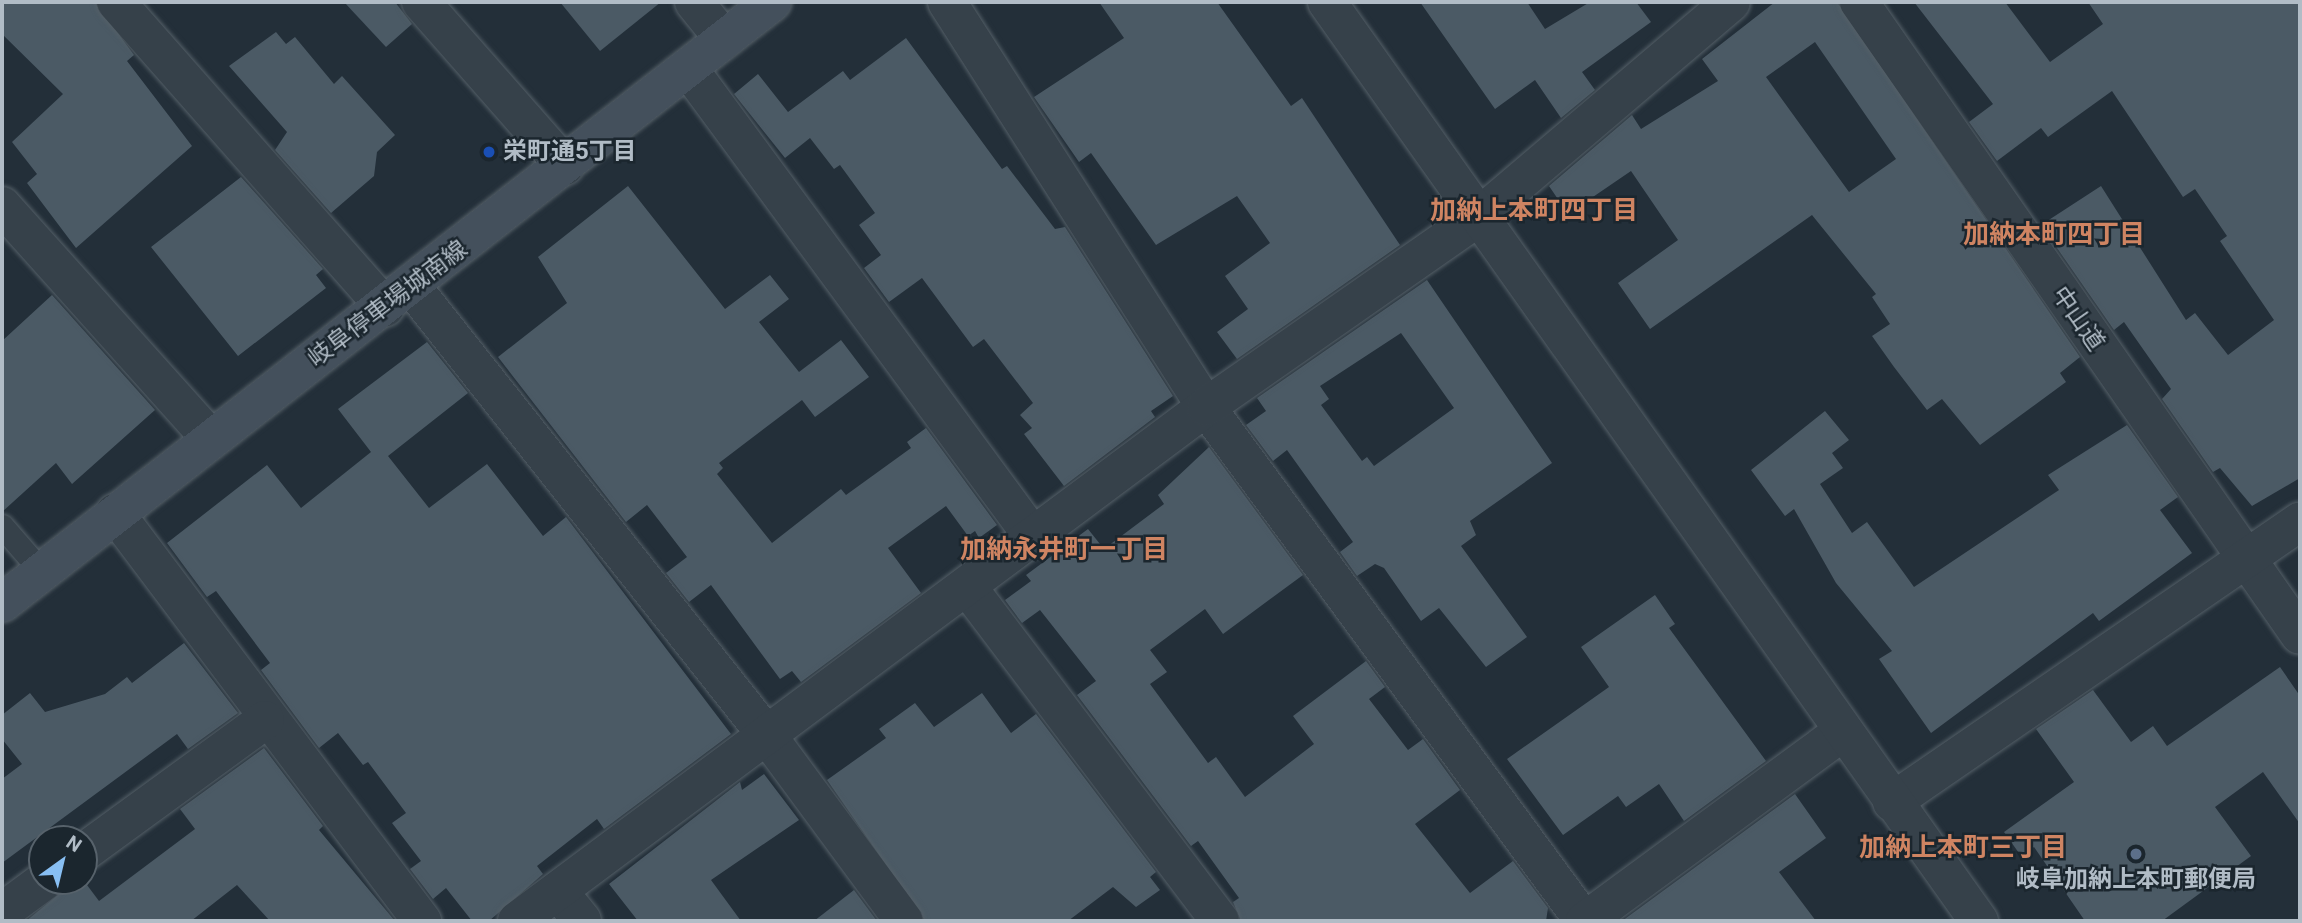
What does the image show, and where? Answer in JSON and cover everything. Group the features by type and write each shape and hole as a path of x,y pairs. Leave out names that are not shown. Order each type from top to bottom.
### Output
{"main road":[{"name":"岐阜停車場城南線","path":"2,603 210,438 399,297 772,2"}],"street":[{"path":"116,2 399,297 769,738 904,921"},
{"path":"421,2 565,166"},
{"path":"694,2 724,39"},
{"path":"947,2 1206,407 1585,921 1842,732"},
{"path":"1327,2 1480,215 1842,732 1979,921"},
{"path":"517,921 969,589 1206,407 1480,215 1731,2"},
{"name":"中山道","path":"1859,2 2245,561 2300,635"},
{"path":"688,68 1034,538"},
{"path":"2,206 210,438"},
{"path":"115,513 265,719 422,921"},
{"path":"1892,802 2300,522"},
{"path":"969,589 1220,921"},
{"path":"98,842 265,719"},
{"path":"558,891 582,921"},
{"path":"2,912 28,893"}],"lane":[{"path":"2,526 42,572"}],"building":[{"path":"2,2 95,2 134,55 127,61 192,146 76,248 27,183 37,174 12,142 63,94 2,34"},
{"path":"344,2 395,2 412,24 386,47"},
{"path":"560,2 661,2 600,51"},
{"path":"1099,2 1217,2 1291,106 1302,98 1400,245 1237,359 1217,332 1248,309 1225,276 1270,243 1237,196 1156,245 1091,153 1079,162 1034,97 1124,38"},
{"path":"1420,2 1527,2 1545,29 1590,2 1636,2 1651,22 1582,72 1595,90 1561,118 1535,80 1495,109"},
{"path":"1775,2 1837,2 2080,357 2060,373 2066,382 1980,445 1942,399 1927,410 1894,367 1872,336 1890,324 1872,297 1876,294 1812,215 1650,329 1618,283 1678,240 1631,171 1568,214 1549,186 1632,115 1641,129 1718,81 1702,59","holes":["1815,42 1896,159 1849,192 1766,77"]},
{"path":"1914,2 2005,2 2050,62 2103,24 2088,2 2300,2 2300,478 2252,506 2220,468 2213,472 2162,399 2171,389 2124,322 2114,330 2041,225 2101,186 2186,320 2195,313 2228,355 2274,320 2220,241 2227,236 2195,189 2183,197 2112,91 2048,137 2041,128 1997,161 1969,122 1993,104"},
{"path":"276,32 286,44 295,37 334,84 342,76 395,135 377,152 374,176 331,213 275,150 287,132 229,66"},
{"path":"906,38 1002,169 1007,166 1055,229 1065,227 1173,396 1151,411 1155,417 1064,486 1024,434 1032,428 1020,415 1033,403 984,339 973,347 922,278 889,302 864,268 881,255 859,225 875,213 840,165 834,169 810,138 785,158 734,94 758,74 788,112 843,71 850,80"},
{"path":"241,177 323,269 316,275 326,288 238,356 151,247"},
{"path":"628,186 725,309 770,275 789,299 759,322 799,372 841,340 869,377 815,417 802,400 719,463 723,468 717,474 772,543 841,489 846,495 911,448 907,442 926,428 997,525 979,538 975,531 968,536 946,506 888,548 921,593 801,682 792,671 780,679 711,585 689,602 666,573 687,557 647,505 626,522 498,357 567,303 538,257"},
{"path":"1427,280 1552,463 1470,521 1476,535 1461,546 1527,637 1486,667 1439,608 1421,621 1384,568 1375,564 1357,576 1340,552 1353,542 1287,450 1273,461 1246,425 1266,411 1257,398","holes":["1401,333 1454,408 1374,466 1367,457 1362,461 1321,405 1329,399 1320,386"]},
{"path":"52,295 155,410 72,484 56,463 2,512 2,341"},
{"path":"427,342 468,393 388,456 429,508 487,464 543,536 566,517 731,734 604,829 597,819 537,866 543,874 489,921 472,921 446,888 433,899 410,869 421,861 392,823 406,813 368,762 363,765 338,733 319,748 261,670 270,663 216,591 207,597 167,543 267,465 301,508 371,452 338,409"},
{"path":"1825,411 1849,440 1832,453 1843,468 1820,484 1852,533 1867,522 1914,587 2059,490 2048,475 2127,425 2178,497 2160,510 2192,553 2099,621 2093,613 1931,733 1879,659 1892,651 1836,583 1794,509 1785,516 1751,470"},
{"path":"1209,447 1303,575 1223,634 1205,609 1150,650 1167,672 1150,684 1208,763 1216,757 1245,797 1314,744 1293,716 1366,661 1385,687 1369,699 1408,750 1423,739 1460,790 1415,824 1470,893 1513,861 1548,908 1546,921 1241,921 1233,902 1239,898 1198,841 1191,846 1077,695 1096,681 1040,610 1022,623 1005,600 1031,581 1026,575 1088,529 1104,549 1164,504 1158,495"},
{"path":"1655,595 1675,624 1669,628 1766,761 1684,821 1659,784 1626,807 1618,796 1563,835 1507,759 1609,687 1581,647"},
{"path":"184,643 238,713 188,749 177,734 54,825 28,825 28,844 2,863 2,779 22,764 2,739 2,715 30,693 45,712 105,694 127,677 132,683"},
{"path":"2280,667 2300,696 2300,824 2263,772 2215,807 2251,856 2162,921 2085,921 2034,847 2021,856 2004,832 2074,782 2036,729 2093,690 2131,742 2153,726 2167,746"},
{"path":"982,693 1011,733 1036,714 1156,872 1150,877 1160,890 1136,907 1113,887 1068,921 925,921 827,780 886,738 879,729 915,703 934,727"},
{"path":"264,748 323,826 319,830 395,921 270,921 237,885 191,921 26,921 58,895 94,895 99,901 195,829 180,809"},
{"path":"764,774 799,820 711,880 741,921 638,921 609,884 740,782 742,790"},
{"path":"1795,794 1826,838 1779,872 1816,921 1622,921"},
{"path":"854,890 877,921 814,921"}],"place":[{"name":"栄町通5丁目","path":"489,152"},
{"name":"岐阜加納上本町郵便局","path":"2136,854"}],"district":[{"name":"加納上本町四丁目","path":"1534,211"},
{"name":"加納本町四丁目","path":"2054,235"},
{"name":"加納永井町一丁目","path":"1064,550"},
{"name":"加納上本町三丁目","path":"1963,848"}]}
